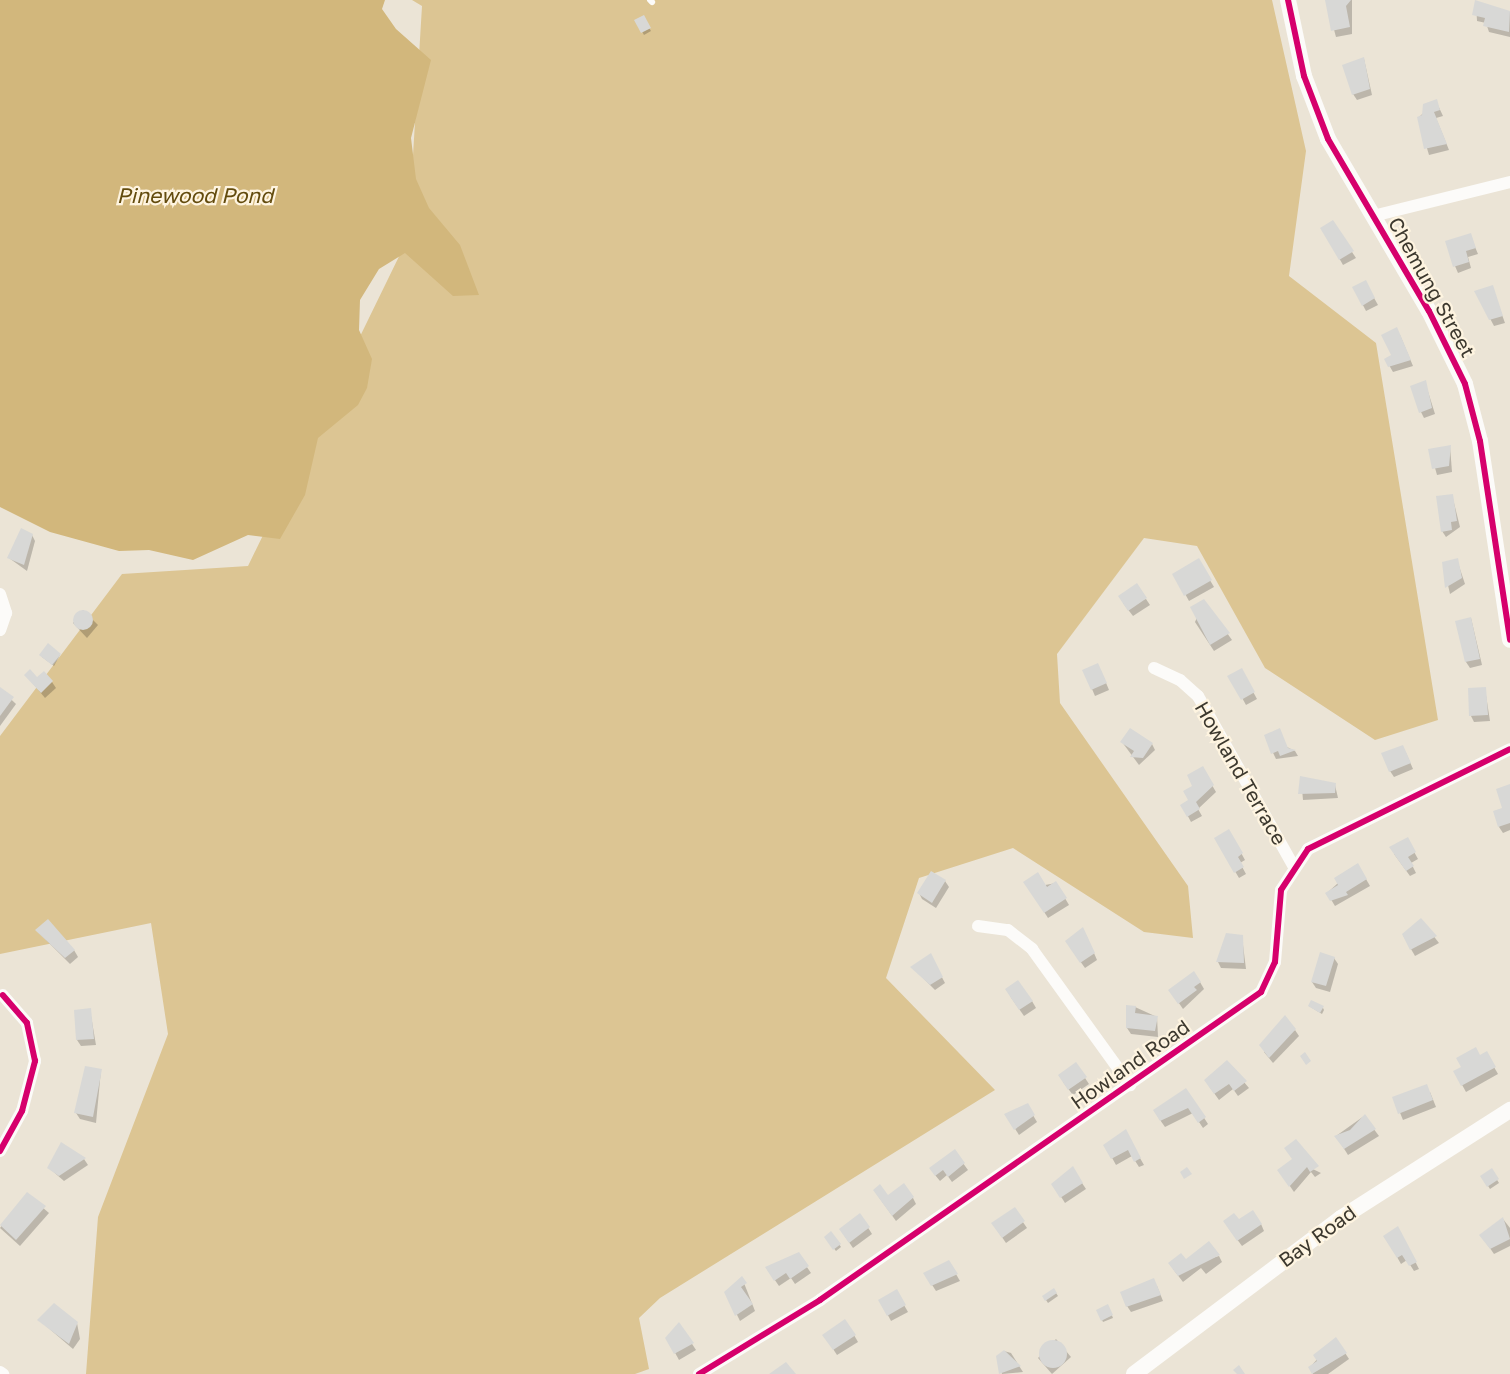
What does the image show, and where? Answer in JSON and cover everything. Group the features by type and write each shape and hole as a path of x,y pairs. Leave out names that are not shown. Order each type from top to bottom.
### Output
{"street":[{"name":"Chemung Street","path":"1288,0 1320,122 1466,384 1480,441 1510,640"},
{"path":"1373,216 1510,182"},
{"path":"0,594 6,613 0,630"},
{"name":"Howland Terrace","path":"1154,668 1180,680 1205,707 1293,865"},
{"name":"Howland Road","path":"699,1374 820,1300 1130,1084 1268,983 1275,962 1278,903 1293,865 1320,843 1510,749"},
{"path":"978,926 1008,930 1032,949 1130,1084"},
{"path":"0,1151 22,1111 34,1062 27,1023 3,995"},
{"name":"Bay Road","path":"1141,1372 1368,1199 1510,1110"}],"shaded area":[{"path":"412,0 1272,0 1306,151 1289,276 1376,343 1438,720 1375,740 1265,668 1197,546 1144,538 1057,654 1060,703 1188,886 1193,938 1144,932 1013,848 919,878 886,978 995,1090 660,1298 639,1318 649,1369 635,1374 86,1374 98,1217 168,1034 151,923 0,954 0,736 122,574 248,566 408,238 422,6"}],"water":[{"name":"Pinewood Pond","path":"0,0 385,0 382,9 396,29 431,60 411,138 416,179 429,208 460,245 479,295 453,296 405,253 379,269 360,300 359,330 372,359 367,388 358,405 318,438 305,495 280,539 248,535 193,560 149,550 119,551 50,532 0,507"}],"building":[{"path":"1325,0 1351,0 1346,6 1350,27 1331,31"},
{"path":"1475,0 1510,11 1509,32 1483,26 1485,18 1472,15"},
{"path":"644,15 651,28 641,33 634,20"},
{"path":"1364,57 1370,89 1352,95 1342,65"},
{"path":"1437,99 1440,110 1434,112 1447,144 1424,149 1417,117 1422,115 1423,104"},
{"path":"1333,220 1354,251 1339,260 1320,228"},
{"path":"1471,233 1476,248 1466,251 1469,262 1453,267 1445,241"},
{"path":"1366,280 1375,298 1362,306 1352,287"},
{"path":"1493,285 1503,316 1489,320 1474,291"},
{"path":"1397,327 1411,360 1388,367 1384,359 1391,355 1381,335"},
{"path":"1426,380 1432,408 1419,413 1410,386"},
{"path":"1451,445 1449,466 1432,469 1428,449"},
{"path":"1453,494 1457,521 1451,522 1452,530 1441,532 1436,496"},
{"path":"21,528 33,534 24,565 7,558"},
{"path":"1199,558 1212,580 1184,596 1172,574"},
{"path":"1458,558 1462,578 1445,588 1442,562"},
{"path":"1137,583 1147,598 1128,611 1118,596"},
{"path":"1204,599 1230,633 1210,645 1190,607"},
{"path":"83,610 90,613 93,620 90,627 83,630 76,627 73,620 76,613"},
{"path":"1471,617 1480,659 1465,662 1455,621"},
{"path":"48,643 61,654 52,665 39,655"},
{"path":"1098,663 1107,683 1091,690 1082,670"},
{"path":"1242,668 1255,692 1241,700 1227,676"},
{"path":"30,669 37,677 44,671 53,681 41,693 24,675"},
{"path":"0,687 14,697 0,716"},
{"path":"1486,687 1488,715 1469,716 1468,688"},
{"path":"1130,728 1153,743 1143,758 1130,757 1134,751 1120,742"},
{"path":"1280,728 1288,748 1296,750 1280,756 1278,751 1271,754 1264,735"},
{"path":"1403,745 1411,763 1389,772 1381,753"},
{"path":"1203,766 1214,785 1196,802 1200,809 1187,817 1180,805 1188,800 1183,791 1192,786 1187,775"},
{"path":"1300,776 1336,783 1335,793 1298,794"},
{"path":"1510,784 1510,823 1498,827 1493,811 1502,808 1496,789"},
{"path":"1229,829 1243,853 1238,857 1244,867 1234,873 1214,838"},
{"path":"1408,837 1416,852 1408,857 1414,866 1406,871 1389,847"},
{"path":"1358,863 1367,879 1346,892 1348,895 1330,901 1325,893 1338,885 1334,878"},
{"path":"931,871 946,880 932,903 917,893"},
{"path":"1038,872 1047,887 1056,881 1067,898 1044,913 1023,882"},
{"path":"1421,918 1437,936 1410,950 1402,934"},
{"path":"48,919 75,950 65,958 35,930"},
{"path":"1083,927 1095,953 1080,963 1065,941"},
{"path":"1226,933 1243,935 1244,963 1216,962"},
{"path":"1320,952 1335,957 1326,986 1311,982"},
{"path":"931,953 943,977 930,985 910,967"},
{"path":"1194,971 1201,982 1194,987 1197,990 1178,1004 1168,990"},
{"path":"1018,980 1033,1001 1019,1010 1005,989"},
{"path":"1311,1000 1324,1006 1320,1013 1308,1006"},
{"path":"1126,1005 1136,1006 1135,1013 1158,1016 1155,1031 1126,1028"},
{"path":"91,1008 94,1039 76,1040 74,1010"},
{"path":"1285,1015 1296,1029 1269,1058 1259,1045"},
{"path":"1476,1047 1480,1055 1487,1051 1496,1067 1461,1086 1453,1071 1461,1067 1456,1058"},
{"path":"1305,1052 1311,1061 1306,1065 1300,1056"},
{"path":"1227,1060 1247,1081 1234,1091 1229,1084 1214,1094 1204,1080"},
{"path":"1076,1062 1087,1077 1068,1090 1058,1075"},
{"path":"85,1066 102,1069 93,1117 74,1113"},
{"path":"1427,1084 1433,1100 1398,1114 1392,1097"},
{"path":"1186,1088 1206,1117 1198,1123 1188,1108 1160,1121 1153,1110"},
{"path":"1028,1103 1035,1115 1014,1130 1004,1114"},
{"path":"1365,1114 1376,1129 1344,1149 1334,1136 1350,1130"},
{"path":"1126,1129 1141,1158 1134,1162 1128,1150 1111,1159 1103,1145"},
{"path":"1296,1139 1319,1166 1310,1172 1307,1167 1289,1187 1277,1170 1292,1159 1284,1148"},
{"path":"61,1142 86,1158 59,1176 47,1168"},
{"path":"955,1149 965,1163 948,1177 943,1170 935,1176 929,1168"},
{"path":"1073,1166 1083,1183 1060,1198 1051,1184"},
{"path":"1187,1167 1192,1174 1184,1179 1180,1172"},
{"path":"1492,1168 1499,1179 1487,1187 1480,1176"},
{"path":"904,1183 914,1197 892,1216 873,1190 880,1184 888,1195"},
{"path":"27,1192 46,1206 16,1240 0,1225"},
{"path":"1015,1207 1025,1221 1002,1238 991,1223"},
{"path":"1253,1210 1262,1224 1237,1241 1223,1221 1234,1213 1239,1219"},
{"path":"860,1213 870,1227 849,1243 839,1229"},
{"path":"1503,1217 1510,1239 1490,1249 1479,1235"},
{"path":"1398,1226 1417,1262 1409,1266 1402,1255 1397,1258 1383,1236"},
{"path":"831,1231 841,1244 833,1250 824,1237"},
{"path":"1209,1241 1220,1255 1178,1276 1168,1263 1181,1253 1186,1259"},
{"path":"799,1252 809,1266 790,1279 786,1273 774,1281 765,1267"},
{"path":"949,1260 958,1274 931,1286 923,1273"},
{"path":"742,1276 747,1283 741,1287 753,1304 735,1316 724,1292"},
{"path":"1154,1278 1161,1295 1126,1307 1120,1292"},
{"path":"1054,1288 1057,1293 1045,1301 1042,1296"},
{"path":"897,1289 906,1305 887,1316 878,1300"},
{"path":"54,1303 78,1322 69,1344 37,1320"},
{"path":"1108,1304 1113,1315 1101,1321 1096,1310"},
{"path":"845,1319 856,1335 833,1350 822,1335"},
{"path":"679,1322 694,1343 674,1354 665,1338"},
{"path":"1336,1337 1347,1353 1312,1374 1308,1367 1317,1361 1313,1355"},
{"path":"1053,1340 1063,1344 1067,1354 1063,1364 1053,1368 1043,1364 1039,1354 1043,1344"},
{"path":"1004,1350 1021,1366 999,1374 996,1356"},
{"path":"786,1362 796,1374 769,1374"},
{"path":"1239,1365 1245,1374 1237,1374 1233,1370"}],"cycle path":[{"path":"1288,0 1304,76 1328,139 1429,311 1465,384 1480,441 1510,640"},
{"path":"699,1374 820,1300 1261,992 1275,962 1281,890 1308,849 1510,749"},
{"path":"0,1151 22,1111 35,1061 27,1023 3,995"}]}
